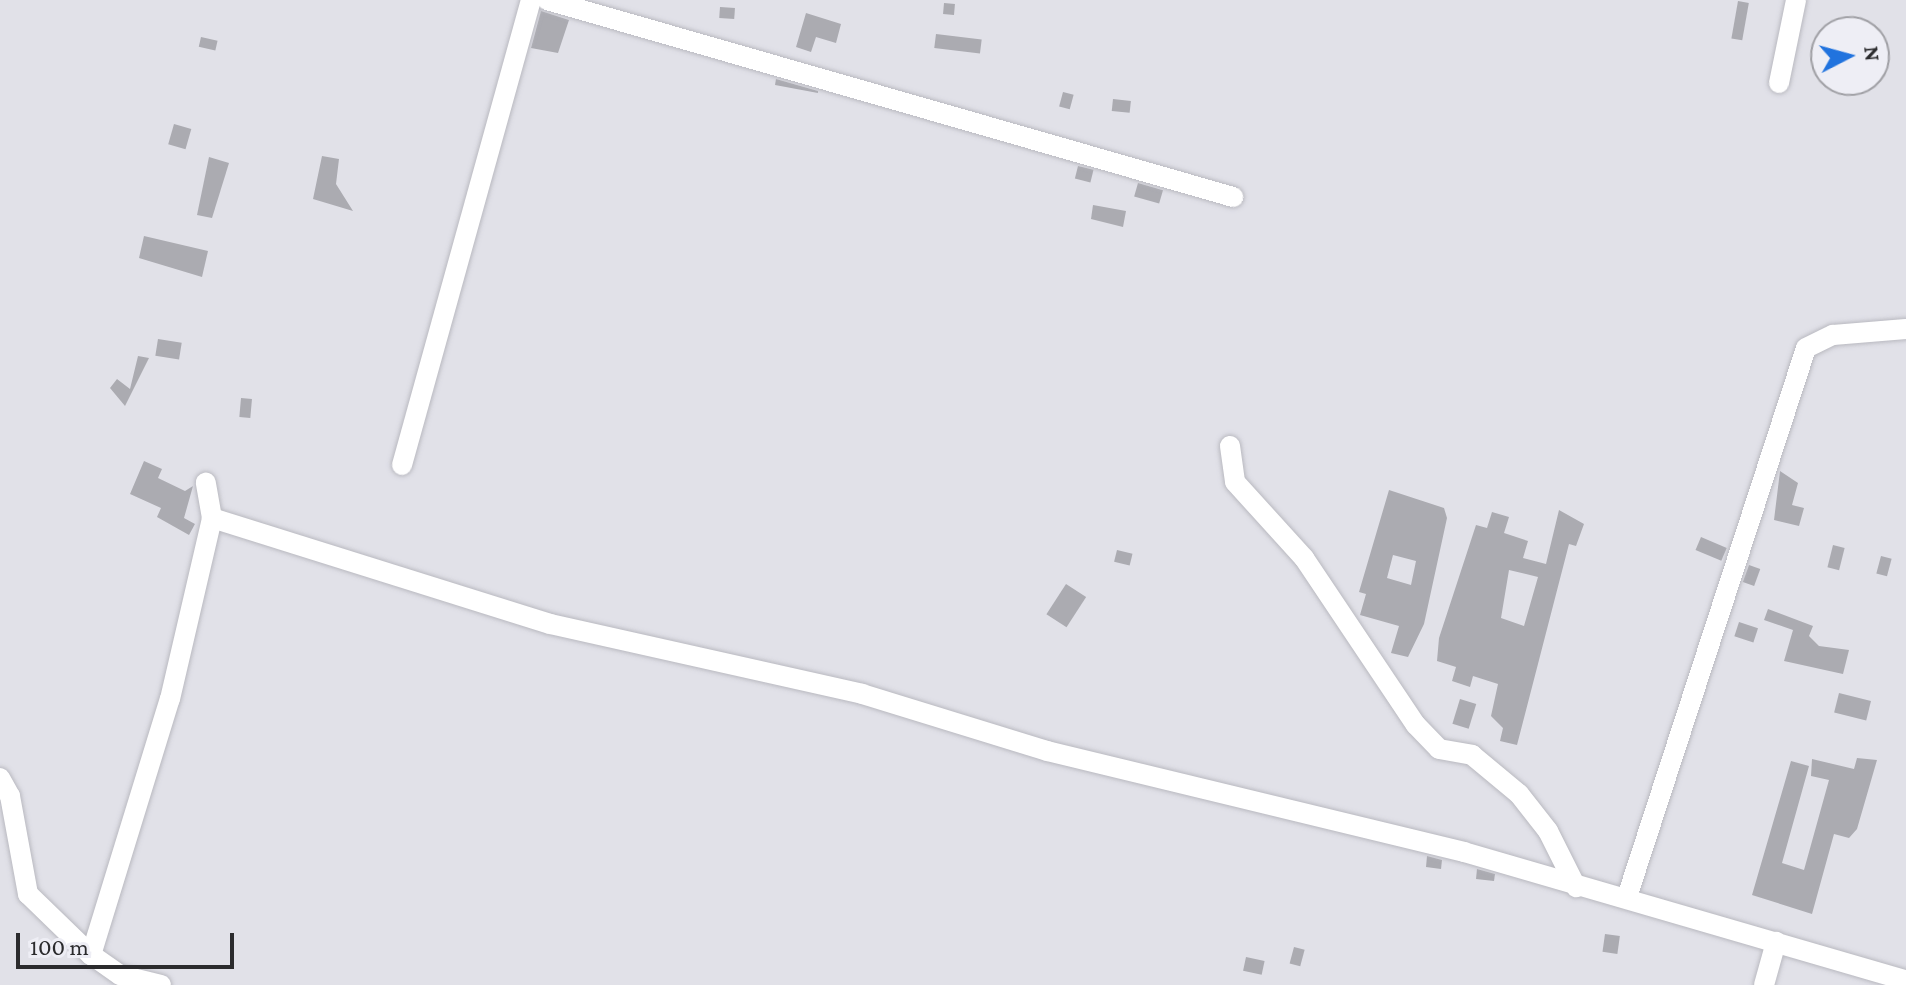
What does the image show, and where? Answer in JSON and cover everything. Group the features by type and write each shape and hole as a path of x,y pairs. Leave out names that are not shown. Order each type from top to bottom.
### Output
{"street":[{"path":"402,465 531,0"},
{"path":"547,0 1233,197"},
{"path":"1779,83 1796,0"},
{"path":"1627,897 1806,348 1833,335 1906,329"},
{"path":"1230,446 1235,482 1304,558 1416,725 1442,751 1472,755 1519,794 1548,831 1576,887"},
{"path":"91,955 170,699 212,518 206,483"},
{"path":"212,518 550,624 862,694 1047,751 1464,852 1576,887 1627,897 1906,980"},
{"path":"0,778 10,796 28,894 91,955 120,975 161,985"},
{"path":"1764,985 1776,942"}],"building":[{"path":"1738,1 1749,3 1742,40 1731,38"},
{"path":"944,3 955,4 954,15 943,14"},
{"path":"720,7 735,8 734,19 719,18"},
{"path":"541,11 569,20 558,53 531,48"},
{"path":"806,13 841,24 836,43 816,37 811,52 796,47"},
{"path":"936,34 982,40 980,54 934,48"},
{"path":"201,37 218,41 215,51 199,47"},
{"path":"776,79 818,91 818,93 775,85"},
{"path":"1063,92 1074,95 1070,109 1059,106"},
{"path":"1113,99 1131,101 1130,113 1112,111"},
{"path":"174,124 191,129 186,149 168,144"},
{"path":"322,156 339,159 336,184 353,211 313,199"},
{"path":"209,157 229,163 212,218 197,215"},
{"path":"1078,166 1094,170 1090,182 1075,179"},
{"path":"1138,183 1163,190 1159,204 1134,196"},
{"path":"1093,205 1126,211 1123,227 1091,219"},
{"path":"144,236 208,251 202,277 139,258"},
{"path":"158,339 182,343 179,360 155,356"},
{"path":"138,356 149,358 125,406 110,388 117,379 130,389"},
{"path":"241,398 252,399 250,418 239,417"},
{"path":"144,461 162,469 158,478 185,491 193,486 184,518 195,524 189,535 157,517 161,508 130,494"},
{"path":"1780,471 1798,483 1792,505 1804,508 1799,526 1774,520"},
{"path":"1389,490 1444,508 1447,518 1424,624 1408,657 1391,653 1399,626 1360,615 1366,594 1359,592","holes":["1393,555 1416,561 1411,585 1387,578"]},
{"path":"1559,510 1584,524 1576,546 1569,544 1517,745 1500,741 1503,728 1491,716 1498,684 1473,676 1470,687 1452,681 1456,667 1437,661 1439,638 1476,525 1487,528 1492,512 1509,517 1504,533 1528,541 1523,558 1546,564","holes":["1509,570 1538,577 1524,626 1501,618"]},
{"path":"1701,537 1727,548 1721,561 1696,550"},
{"path":"1833,545 1845,548 1839,570 1827,567"},
{"path":"1117,550 1133,554 1130,566 1114,562"},
{"path":"1881,556 1892,559 1887,576 1876,573"},
{"path":"1749,565 1760,569 1754,586 1743,582"},
{"path":"1066,584 1086,597 1067,627 1046,614"},
{"path":"1768,609 1813,626 1809,636 1819,646 1849,650 1843,674 1784,661 1793,630 1764,620"},
{"path":"1739,622 1758,628 1753,642 1734,636"},
{"path":"1839,693 1871,701 1866,720 1834,712"},
{"path":"1460,699 1476,704 1469,729 1452,724"},
{"path":"1857,758 1877,760 1857,829 1849,838 1834,834 1812,914 1752,895 1791,761 1809,766 1782,863 1804,870 1829,780 1811,776 1812,759 1854,769"},
{"path":"1427,856 1442,860 1441,869 1426,867"},
{"path":"1477,869 1495,874 1494,881 1476,879"},
{"path":"1605,934 1620,936 1617,954 1602,952"},
{"path":"1294,947 1305,950 1300,966 1290,963"},
{"path":"1246,957 1265,961 1262,975 1243,971"}]}
